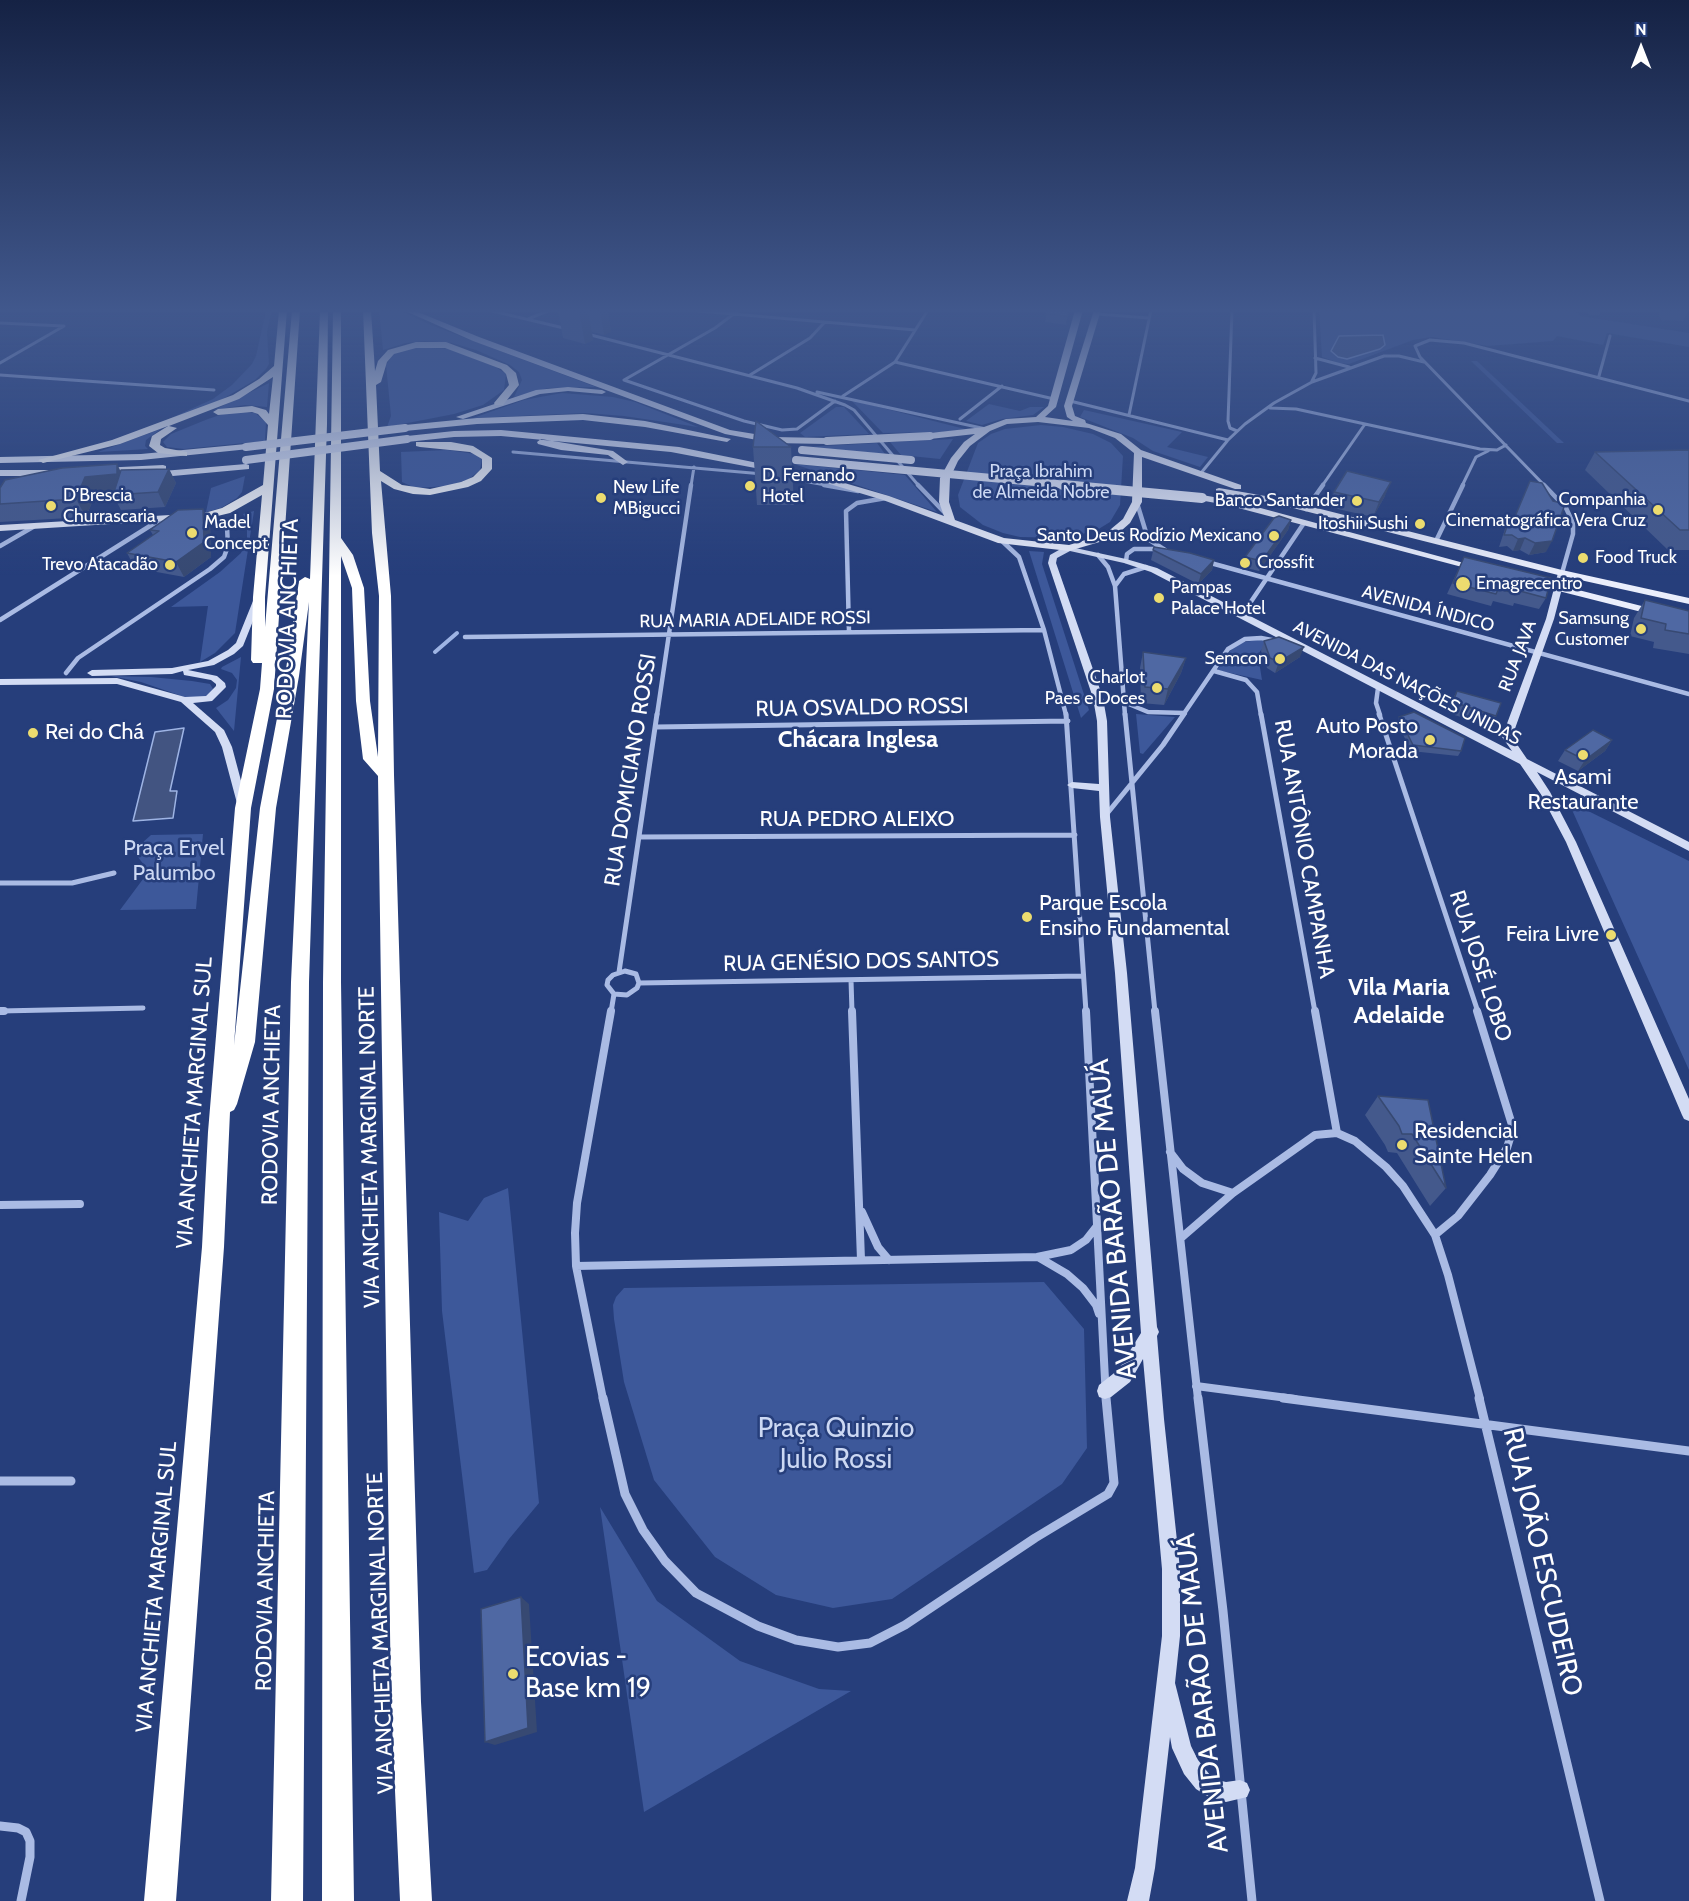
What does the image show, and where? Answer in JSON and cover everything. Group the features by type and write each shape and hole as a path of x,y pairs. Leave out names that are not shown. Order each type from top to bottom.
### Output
{"highway":[{"path":"43,460 99,448 231,399"},
{"path":"267,689 258,675 259,597 275,399"},
{"name":"VIA ANCHIETA MARGINAL SUL","path":"160,1901 213,1247 218,1132 243,808 267,689 289,399"},
{"name":"RODOVIA ANCHIETA","path":"325,399 332,982 338,1901"},
{"name":"RODOVIA ANCHIETA","path":"287,1901 300,982 333,399"},
{"name":"VIA ANCHIETA MARGINAL NORTE","path":"373,399 375,472 385,596 386,775 406,1701 416,1901"},
{"path":"499,403 503,399"},
{"path":"183,454 158,450 154,446 154,441 168,430 226,410 252,409 262,412 272,423"},
{"path":"375,472 398,487 430,492 464,485 477,479 488,469 489,461 485,454 473,449 452,445 420,444"},
{"path":"205,516 226,511 268,487"},
{"path":"218,1132 245,1042 268,808 292,676 305,577 327,536 347,555 358,588 363,700 371,759 386,775"}],"main road":[{"path":"434,424 515,399"},
{"path":"640,399 741,436 772,440 827,441 930,436 987,429 1006,422 1038,419 1090,426"},
{"path":"1038,419 1050,411 1054,399"},
{"path":"1070,401 1068,406 1071,417 1118,436 1138,452 1277,501 1563,573 1689,601"},
{"path":"0,460 183,454 434,424 560,417 595,418 802,450 1277,501"},
{"path":"949,518 944,490 945,478 954,460 968,444 987,429"},
{"path":"246,463 88,474 144,475 246,463 407,442 454,434 501,433 773,458"},
{"path":"529,439 561,447 610,453 623,462"},
{"path":"407,442 420,444 464,440 529,439 614,442"},
{"name":"AVENIDA DAS NAÇÕES UNIDAS","path":"671,449 790,471 949,518 1002,541 1069,548"},
{"path":"1069,548 1098,541 1115,533 1127,521 1137,502 1138,452"},
{"path":"784,459 1203,493 1304,523 1492,572"},
{"path":"0,473 62,478"},
{"path":"1,528 205,516"},
{"path":"1525,580 1689,621"}],"street":[{"path":"678,399 744,421 782,430 795,430 835,401"},
{"path":"828,399 854,410 949,518"},
{"path":"855,399 987,429"},
{"path":"960,419 986,399"},
{"path":"1129,415 1132,399"},
{"path":"1229,399 1228,421 1230,428 1237,431"},
{"path":"1201,473 1237,431 1281,399"},
{"path":"1285,399 1287,404 1296,409"},
{"name":"RUA JAVA","path":"1461,399 1560,501 1571,518 1573,534 1563,573 1507,737 1525,763"},
{"path":"1070,401 1228,440"},
{"path":"1266,408 1296,409 1491,450 1500,449 1506,445"},
{"path":"1306,509 1365,424"},
{"path":"1466,446 1476,457"},
{"path":"1436,542 1476,457 1491,450"},
{"name":"AVENIDA DAS NAÇÕES UNIDAS","path":"513,452 774,475 864,492"},
{"name":"RUA DOMICIANO ROSSI","path":"619,972 694,467"},
{"path":"25,482 62,478"},
{"path":"849,632 846,511 856,503 886,498"},
{"path":"1137,502 1144,533 1150,542 1160,549"},
{"path":"66,673 78,658 210,569 224,557 228,546 227,527 205,516"},
{"path":"0,620 161,519"},
{"path":"1242,615 1304,523"},
{"path":"0,546 33,527"},
{"name":"AVENIDA BARÃO DE MAUÁ","path":"576,1266 614,1454 626,1494 643,1530 665,1561 696,1593 758,1626 796,1640 838,1647 870,1643 904,1625 1035,1538 1095,1503 1112,1489 1114,1483 1105,1391 1098,1225 1068,721 1044,630 1019,557 1002,541"},
{"name":"AVENIDA DAS NAÇÕES UNIDAS","path":"1069,548 1146,567 1689,847"},
{"name":"AVENIDA BARÃO DE MAUÁ","path":"1069,548 1056,554 1052,564 1098,698 1102,721 1105,816 1121,973 1171,1569 1170,1636 1166,1682 1145,1868 1138,1901"},
{"path":"1126,561 1128,554 1134,549 1160,549 1171,552"},
{"name":"AVENIDA BARÃO DE MAUÁ","path":"1098,555 1108,567 1115,585 1131,784 1169,1151 1223,1611 1252,1901"},
{"name":"AVENIDA ÍNDICO","path":"1203,561 1689,694"},
{"path":"1115,585 1124,574 1146,567"},
{"path":"172,671 211,663 231,652 240,644 246,633 259,597"},
{"name":"RUA MARIA ADELAIDE ROSSI","path":"465,637 1044,630"},
{"path":"1105,816 1163,746 1228,649 1245,639 1270,639 1301,647"},
{"path":"0,675 172,671 208,676 220,682 219,692 209,699 184,700 117,681 0,682"},
{"name":"RUA ANTÔNIO CAMPANHA","path":"1214,671 1246,680 1257,692 1337,1133"},
{"name":"RUA JOSÉ LOBO","path":"1378,688 1376,703 1505,1096 1512,1128 1507,1148 1490,1175 1458,1216 1435,1235"},
{"path":"184,700 219,730 227,747 243,808"},
{"path":"1124,702 1148,712 1185,713"},
{"name":"RUA OSVALDO ROSSI","path":"656,727 1068,721"},
{"path":"1525,763 1545,792 1571,842 1689,1115"},
{"path":"1072,785 1104,788"},
{"name":"RUA PEDRO ALEIXO","path":"639,837 1075,835"},
{"path":"0,884 72,883 114,873"},
{"path":"631,971 636,974 639,983 633,992 620,995 614,994 607,985 608,980 619,972 631,971"},
{"name":"RUA GENÉSIO DOS SANTOS","path":"639,983 1083,976"},
{"path":"851,980 861,1260"},
{"path":"614,994 578,1203 575,1233 576,1266 1037,1257 1071,1250 1086,1240 1098,1225"},
{"path":"0,1011 143,1008"},
{"path":"1181,1238 1233,1193 1315,1135 1337,1133 1355,1141 1386,1167 1403,1186 1435,1235"},
{"path":"1169,1151 1184,1169 1202,1183 1233,1193"},
{"path":"0,1205 80,1204"},
{"path":"859,1206 878,1247 890,1260"},
{"name":"RUA JOÃO ESCUDEIRO","path":"1435,1235 1448,1275 1486,1424 1600,1901"},
{"path":"1037,1257 1066,1274 1083,1288 1096,1305 1102,1320"},
{"path":"1105,1391 1124,1376 1151,1332"},
{"path":"1196,1386 1689,1451"},
{"path":"0,1481 71,1481"},
{"path":"1166,1682 1182,1748 1191,1767 1203,1782 1214,1789 1226,1792 1240,1790"},
{"path":"4,1826 26,1832 30,1841 30,1857 21,1901"}],"green space":[{"path":"213,399 223,399 147,429"},
{"path":"237,399 268,399 267,407 245,405 214,410"},
{"path":"389,399 492,399 483,405 454,414 387,427 391,416"},
{"path":"621,399 635,402 698,427 624,416 585,413 473,418 524,400"},
{"path":"1511,399 1517,399 1564,443 1557,443"},
{"path":"851,400 965,429 942,432 883,433"},
{"path":"989,404 1020,411 1030,407 1044,407 1033,415 1002,419 982,425 966,421"},
{"path":"836,407 844,407 869,434 805,437 800,433"},
{"path":"1084,410 1182,432 1167,447 1208,457 1200,467 1153,451 1133,438 1080,417"},
{"path":"241,412 255,413 266,422 265,441 184,449 167,447 163,442 171,434 208,419"},
{"name":"Praça Ibrahim de Almeida Nobre","path":"1041,425 1093,434 1111,443 1123,456 1120,505 1110,522 1097,530 1067,538 1020,537 983,525 960,507 958,495 978,443 991,434 1005,429"},
{"path":"161,429 146,440 145,446 148,449 98,452"},
{"path":"953,439 940,459 901,455 890,442"},
{"path":"877,443 885,454 805,447"},
{"path":"447,450 475,454 482,459 480,470 469,479 449,486 415,488 402,482 401,452"},
{"path":"794,464 905,475 937,512"},
{"path":"245,476 242,492 237,498 221,508 206,512 211,488"},
{"path":"254,511 235,633 215,653 200,662 208,606 171,607 220,572 241,553 247,539 247,520 243,514"},
{"path":"1029,551 1044,552 1042,564 1089,710 1081,718"},
{"path":"1257,640 1273,644 1261,650 1258,655 1262,680 1217,670 1229,652 1239,643"},
{"path":"241,657 234,731 216,708 228,700 236,688 237,680 232,673 221,669"},
{"path":"111,676 192,681 210,684 213,689 202,699 193,700 141,682"},
{"path":"1136,714 1175,717 1143,754 1140,753"},
{"path":"1568,801 1689,861 1689,1070"},
{"name":"Praça Ervel Palumbo","path":"203,834 196,909 120,910 149,871 133,851 151,835"},
{"path":"508,1188 539,1503 487,1570 474,1573 442,1311 439,1212 468,1221 484,1198"},
{"name":"Praça Quinzio Julio Rossi","path":"1044,1282 1084,1329 1087,1448 1062,1484 892,1599 833,1608 776,1595 715,1557 654,1480 624,1382 614,1319 613,1305 616,1297 624,1288"},
{"path":"600,1507 657,1601 740,1661 819,1689 851,1691 644,1812"}],"shaded area":[{"path":"184,728 170,791 177,791 173,818 133,821 155,732"}],"building":[{"path":"756,421 791,447 753,447"},
{"path":"1689,450 1689,530 1680,530 1595,452"},
{"path":"117,464 117,474 85,477 76,499 0,504 0,488 5,480 62,468"},
{"path":"169,469 158,492 113,495 121,470"},
{"path":"1347,471 1391,482 1379,502 1334,492"},
{"path":"1530,481 1542,483 1553,501 1565,504 1552,541 1535,543 1525,538 1518,539 1512,535 1504,535 1510,518 1514,519"},
{"path":"203,509 204,542 176,562 127,553 159,531 150,530 178,510"},
{"path":"1279,516 1291,520 1262,561 1245,557 1274,518"},
{"path":"1154,547 1214,560 1201,574 1153,550"},
{"path":"1464,557 1551,578 1546,598 1520,591 1519,594 1498,589 1496,594 1453,583"},
{"path":"1645,600 1689,611 1689,634 1665,630 1666,624 1641,618"},
{"path":"1279,637 1304,647 1279,662 1270,658 1264,641"},
{"path":"1143,652 1186,658 1168,689 1145,687"},
{"path":"1457,691 1501,703 1496,716 1453,702"},
{"name":"Auto Posto Morada","path":"1414,712 1465,738 1461,751 1413,745 1399,717"},
{"path":"1593,730 1612,740 1585,760 1565,750"},
{"path":"1378,1096 1428,1100 1446,1188 1412,1134 1402,1134"},
{"name":"Ecovias - Base km 19","path":"521,1597 528,1728 485,1742 481,1609"}],"waterway":[{"path":"435,652 457,633"}],"place":[{"name":"D. Fernando Hotel","path":"750,486"},
{"name":"New Life MBigucci","path":"601,498"},
{"name":"Banco Santander","path":"1357,501"},
{"name":"D’Brescia Churrascaria","path":"51,506"},
{"name":"Companhia Cinematográfica Vera Cruz","path":"1658,510"},
{"name":"Itoshii Sushi","path":"1420,524"},
{"name":"Madel Concept","path":"192,533"},
{"name":"Santo Deus Rodízio Mexicano","path":"1274,536"},
{"name":"Food Truck","path":"1583,558"},
{"name":"Crossfit","path":"1245,563"},
{"name":"Trevo Atacadão","path":"170,565"},
{"name":"Emagrecentro","path":"1463,584"},
{"name":"Pampas Palace Hotel","path":"1159,598"},
{"name":"Samsung Customer","path":"1641,629"},
{"name":"Semcon","path":"1280,659"},
{"name":"Charlot Paes e Doces","path":"1157,688"},
{"name":"Rei do Chá","path":"33,733"},
{"name":"Auto Posto Morada","path":"1430,740"},
{"name":"Asami Restaurante","path":"1583,755"},
{"name":"Parque Escola Ensino Fundamental","path":"1027,917"},
{"name":"Feira Livre","path":"1611,935"},
{"name":"Residencial Sainte Helen","path":"1402,1145"},
{"name":"Ecovias - Base km 19","path":"513,1674"}],"district":[{"name":"Chácara Inglesa","path":"858,740"},
{"name":"Vila Maria Adelaide","path":"1399,1002"}]}
